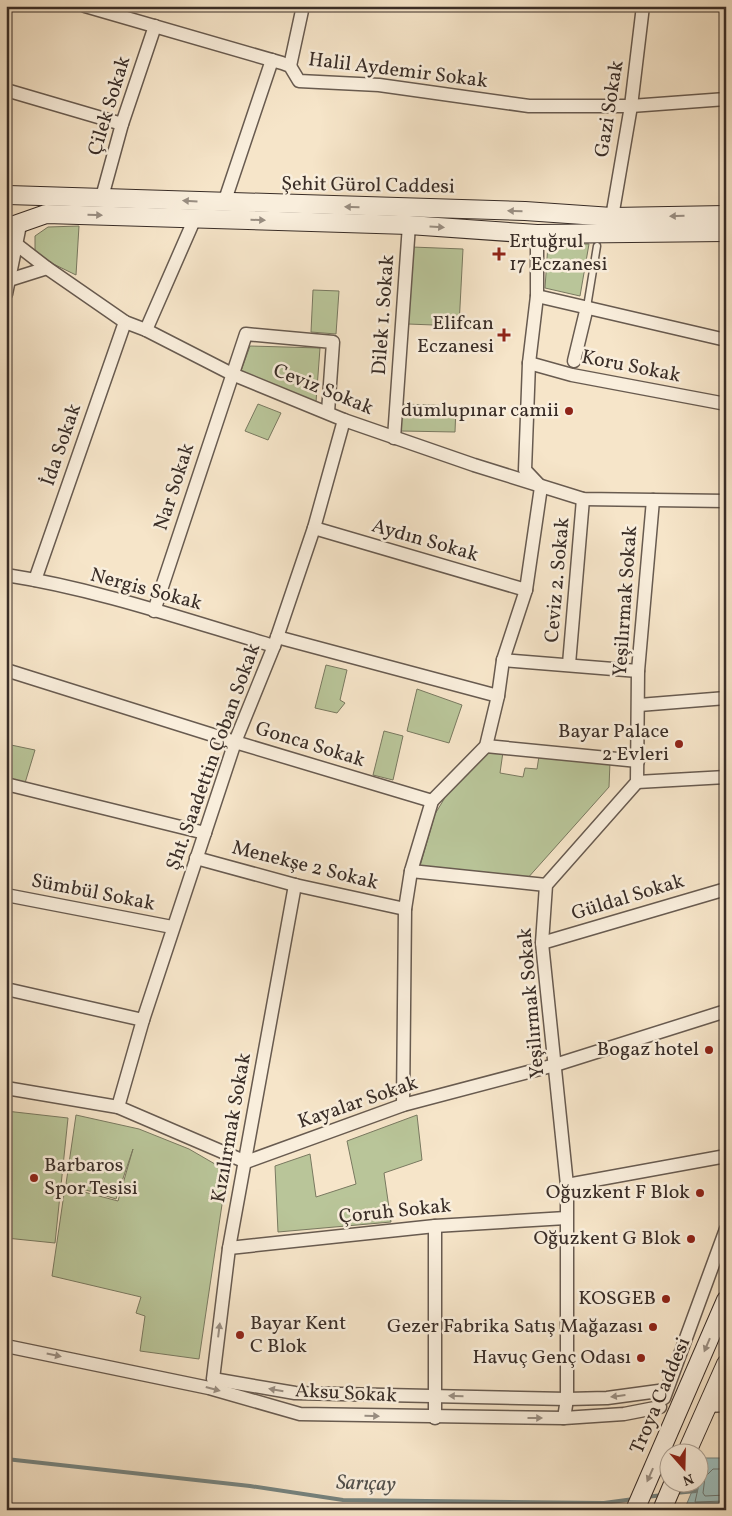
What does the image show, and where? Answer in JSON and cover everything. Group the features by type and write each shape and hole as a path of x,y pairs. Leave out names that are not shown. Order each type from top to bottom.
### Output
{"main road":[{"name":"Şehit Gürol Caddesi","path":"7,195 537,212 612,217 726,215"},
{"path":"7,195 15,201 13,226"},
{"path":"537,212 537,234"},
{"name":"Şehit Gürol Caddesi","path":"13,226 46,214 409,225 537,234 726,232"},
{"name":"Troya Caddesi","path":"635,1510 726,1300"},
{"path":"691,1444 726,1364"},
{"path":"662,1510 669,1494"}],"street":[{"name":"Halil Aydemir Sokak","path":"85,6 290,66 299,81 379,85 529,106 631,106"},
{"path":"290,66 303,6"},
{"name":"Gazi Sokak","path":"612,217 631,106 643,6"},
{"name":"Çilek Sokak","path":"102,197 122,124 154,26"},
{"path":"224,203 272,60"},
{"path":"6,90 122,124"},
{"path":"631,106 726,99"},
{"path":"146,330 194,218"},
{"name":"Dilek 1. Sokak","path":"394,438 409,225"},
{"path":"6,294 16,244 13,226"},
{"path":"404,1105 404,909 411,871 432,801 486,746 498,696 503,660 526,590 541,487 525,470 529,364 537,296 537,234"},
{"name":"Ceviz Sokak","path":"16,244 125,322 146,330 232,374 344,420 541,487 584,499 726,500"},
{"path":"9,280 47,268"},
{"path":"537,296 726,340"},
{"path":"574,361 587,307"},
{"name":"İda Sokak","path":"35,580 125,322"},
{"name":"Nar Sokak","path":"154,611 246,334 333,342 328,412"},
{"name":"Koru Sokak","path":"529,364 572,375 726,404"},
{"name":"Şht. Saadettin Çoban Sokak","path":"118,1107 172,927 235,742 276,642 314,528 344,420"},
{"name":"Ceviz 2. Sokak","path":"569,664 584,499"},
{"name":"Yeşilırmak Sokak","path":"637,782 638,671 653,500"},
{"name":"Aydın Sokak","path":"314,528 526,590"},
{"name":"Nergis Sokak","path":"6,575 35,580 276,642 498,696"},
{"path":"503,660 638,671"},
{"name":"Gonca Sokak","path":"6,670 235,742 432,801"},
{"path":"639,705 726,698"},
{"path":"486,746 638,761"},
{"path":"411,871 546,885 637,782 726,777"},
{"path":"6,784 205,833"},
{"name":"Menekşe 2 Sokak","path":"196,858 295,885 404,909"},
{"name":"Kızılırmak Sokak","path":"213,1379 229,1248 295,885"},
{"name":"Yeşilırmak Sokak","path":"546,885 542,943 567,1185 566,1399 564,1418"},
{"name":"Güldal Sokak","path":"542,943 726,889"},
{"name":"Sümbül Sokak","path":"6,895 172,927"},
{"path":"6,989 143,1020"},
{"name":"Kayalar Sokak","path":"246,1162 404,1105 555,1065 726,1010"},
{"path":"6,1088 118,1107 246,1162"},
{"path":"567,1185 726,1156"},
{"name":"Çoruh Sokak","path":"229,1248 435,1226 566,1218"},
{"path":"435,1226 435,1418"},
{"path":"677,1414 660,1407 726,1229"},
{"name":"Aksu Sokak","path":"6,1346 210,1388 300,1414 435,1418 564,1418 624,1414 660,1407"},
{"name":"Aksu Sokak","path":"213,1379 295,1393 566,1399 607,1398 666,1390"},
{"path":"705,1412 726,1405"}],"lane":[{"path":"587,307 597,246"}],"green space":[{"path":"79,226 76,275 39,257 35,252 35,236 48,227"},
{"path":"548,244 589,244 580,296 545,288"},
{"path":"412,247 463,249 459,326 408,324"},
{"path":"313,290 339,291 336,334 311,332"},
{"path":"250,346 320,348 316,402 241,371"},
{"path":"258,404 281,413 268,440 245,431"},
{"path":"402,404 456,406 455,432 401,431"},
{"path":"326,665 347,670 340,700 345,703 337,713 315,708"},
{"path":"417,689 462,705 449,743 407,731"},
{"path":"384,731 403,736 393,780 373,775"},
{"path":"11,745 35,750 25,783 6,779 6,760"},
{"path":"490,750 503,752 500,773 523,777 525,768 537,769 539,756 610,762 609,787 526,880 420,866 435,814 452,786"},
{"name":"Barbaros Spor Tesisi","path":"6,1111 68,1118 55,1243 6,1238"},
{"path":"76,1115 139,1129 189,1149 227,1171 199,1359 140,1351 145,1316 136,1313 141,1297 52,1276 65,1187 118,1201 133,1149 116,1199 66,1184"},
{"path":"417,1115 422,1160 384,1173 391,1222 278,1232 275,1166 310,1154 316,1197 356,1184 347,1141"},
{"path":"726,1506 726,1510 676,1510 676,1508"}],"water":[{"path":"710,1458 726,1458 726,1506 685,1508 691,1494 710,1494"}],"waterway":[{"name":"Sarıçay","path":"6,1459 250,1486 343,1500 604,1503 634,1499"},
{"name":"Sarıçay","path":"646,1497 663,1495"}],"place":[{"name":"Ertuğrul 17 Eczanesi","path":"499,254"},
{"name":"Elifcan Eczanesi","path":"504,335"},
{"name":"dumlupınar camii","path":"569,411"},
{"name":"Bayar Palace 2 Evleri","path":"679,744"},
{"name":"Bogaz hotel","path":"709,1050"},
{"name":"Barbaros Spor Tesisi","path":"34,1178"},
{"name":"Oğuzkent F Blok","path":"700,1193"},
{"name":"Oğuzkent G Blok","path":"691,1239"},
{"name":"KOSGEB","path":"666,1299"},
{"name":"Gezer Fabrika Satış Mağazası","path":"653,1327"},
{"name":"Bayar Kent C Blok","path":"240,1335"},
{"name":"Havuç Genç Odası","path":"641,1358"}]}
